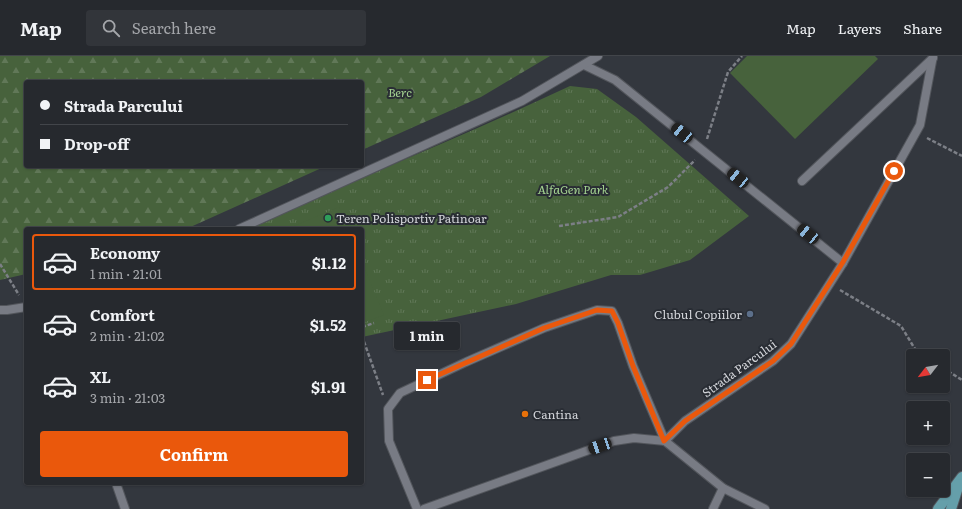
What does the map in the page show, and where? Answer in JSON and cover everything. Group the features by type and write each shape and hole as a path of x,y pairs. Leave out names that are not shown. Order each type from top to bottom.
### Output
{"main road":[{"path":"938,509 962,477"},
{"path":"951,509 962,477"}],"street":[{"path":"242,227 522,101 598,56"},
{"path":"802,181 933,57"},
{"name":"Strada Parcului","path":"664,441 685,421 773,361 791,344 843,262 920,125 933,57"},
{"path":"584,65 616,80 843,262"},
{"path":"0,310 24,307"},
{"path":"417,509 389,441 388,409 400,393 544,328 597,310 612,311 664,441 723,488 765,509"},
{"path":"424,509 614,441 634,438 664,441"},
{"path":"117,485 125,509"},
{"path":"713,509 723,488"}],"path":[{"path":"559,226 618,218 668,187 704,150 728,72 742,56"},
{"path":"916,132 962,156"},
{"path":"0,264 20,295"},
{"path":"830,283 901,326 915,349"},
{"path":"364,326 374,323"},
{"path":"364,342 388,409"},
{"path":"950,372 962,380"}],"green space":[{"name":"Berc","path":"0,56 550,56 481,97 364,149 364,80 24,80 24,168 322,168 190,227 24,227 24,274 0,280"},
{"path":"747,56 875,56 878,59 795,139 730,73"},
{"name":"AlfaGen Park","path":"570,86 597,89 636,117 749,216 690,260 640,275 611,275 516,304 364,337 364,227 253,227"},
{"name":"Teren Polisportiv Patinoar","path":"339,207 347,227 292,227"},
{"path":"364,267 384,315 364,322"}],"place":[{"name":"Teren Polisportiv Patinoar","path":"328,218"},
{"name":"Clubul Copiilor","path":"750,314"},
{"name":"Cantina","path":"525,414"}],"route":[{"path":"427,380 544,328 597,310 612,311 664,441 685,421 773,361 791,344 843,262 894,171"}]}
